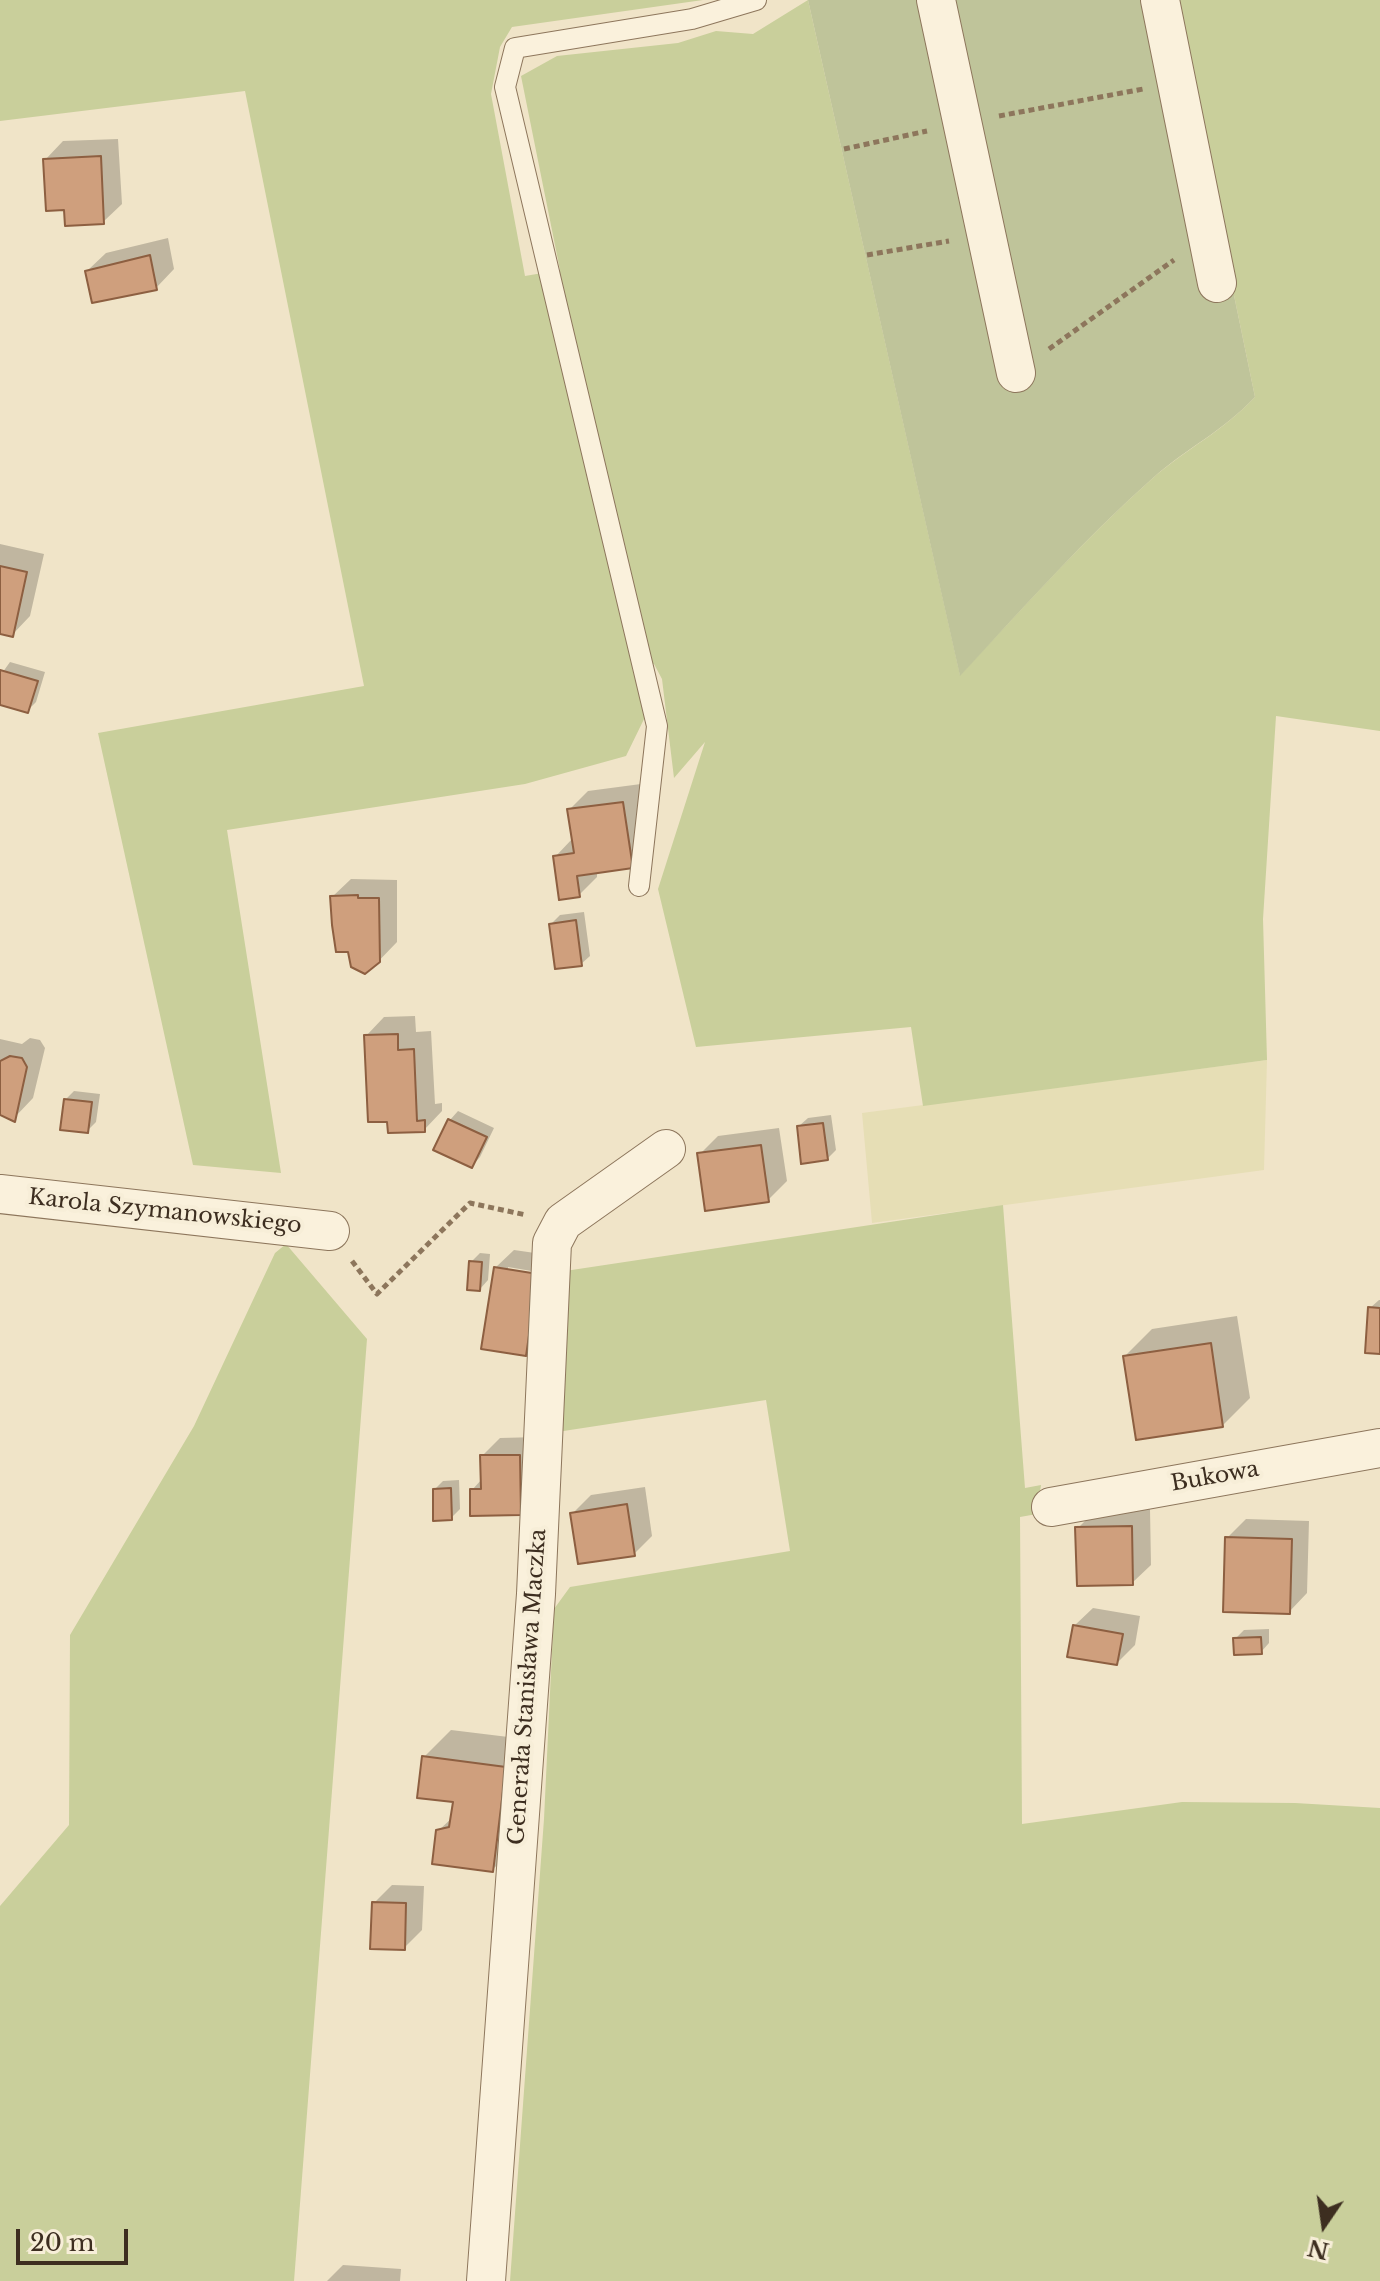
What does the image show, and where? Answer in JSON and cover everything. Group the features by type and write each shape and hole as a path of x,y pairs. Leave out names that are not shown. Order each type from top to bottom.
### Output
{"street":[{"path":"936,0 1016,373"},
{"path":"1160,0 1217,283"},
{"path":"563,1222 666,1149"},
{"name":"Karola Szymanowskiego","path":"0,1194 330,1231"},
{"name":"Generała Stanisława Maczka","path":"486,2281 536,1594 552,1243 563,1222"},
{"name":"Bukowa","path":"1051,1507 1380,1448"}],"lane":[{"path":"639,886 657,726 505,87 515,48 692,19 756,0"}],"path":[{"path":"844,149 1175,82"},
{"path":"867,255 986,235"},
{"path":"1016,373 1207,236"},
{"path":"330,1231 377,1294 470,1203 563,1222"}],"shaded area":[{"path":"1267,1060 1264,1170 872,1223 862,1113"}],"green space":[{"path":"0,0 703,0 512,27 500,47 491,94 525,276 560,270 521,76 557,56 678,43 716,31 753,34 808,0 960,675 1128,500 1255,397 1173,0 1380,0 1380,731 1276,716 1263,919 1267,1060 923,1106 911,1027 696,1047 658,889 705,742 674,778 662,679 654,664 632,667 645,717 626,756 525,784 227,830 281,1173 193,1165 98,733 364,686 245,91 0,121"},
{"path":"808,0 1173,0 1255,397 1128,500 960,676"},
{"path":"1003,1205 1025,1488 1041,1485 1037,1514 1020,1517 1022,1824 1182,1802 1295,1803 1380,1808 1380,2281 510,2281 544,1819 554,1609 570,1587 790,1551 766,1400 557,1432 565,1271"},
{"path":"286,1244 367,1339 294,2281 0,2281 0,1906 69,1825 70,1635 194,1426 275,1253"}],"building":[{"path":"101,156 104,224 65,226 64,210 46,211 43,159"},
{"path":"150,255 157,290 92,303 85,271"},
{"path":"0,566 27,572 13,637 0,634"},
{"path":"0,670 38,681 28,713 0,705"},
{"path":"623,802 633,868 577,876 580,897 559,900 553,856 574,853 567,809"},
{"path":"358,895 358,898 379,898 380,962 365,974 351,967 348,952 336,952 332,925 330,896"},
{"path":"576,920 582,966 555,969 549,924"},
{"path":"398,1034 398,1050 414,1049 417,1121 425,1120 425,1132 388,1133 387,1122 368,1122 364,1035"},
{"path":"10,1056 22,1058 27,1067 15,1122 0,1115 0,1061"},
{"path":"64,1099 92,1102 88,1133 60,1130"},
{"path":"448,1119 487,1137 472,1168 433,1150"},
{"path":"823,1123 828,1160 801,1164 797,1126"},
{"path":"761,1145 769,1202 705,1211 697,1153"},
{"path":"469,1261 482,1262 480,1291 467,1290"},
{"path":"494,1267 538,1274 526,1356 481,1349"},
{"path":"1368,1307 1380,1308 1380,1354 1365,1353"},
{"path":"1211,1343 1223,1427 1136,1440 1123,1356"},
{"path":"480,1455 520,1455 521,1515 470,1516 470,1489 481,1489"},
{"path":"451,1488 452,1520 433,1521 433,1489"},
{"path":"627,1504 635,1556 578,1564 570,1513"},
{"path":"1132,1526 1133,1585 1077,1586 1075,1527"},
{"path":"1225,1537 1292,1539 1290,1614 1223,1612"},
{"path":"1073,1625 1123,1634 1117,1665 1067,1657"},
{"path":"1261,1637 1262,1654 1234,1655 1233,1638"},
{"path":"422,1756 506,1767 493,1872 432,1864 436,1830 449,1827 453,1802 417,1798"},
{"path":"372,1902 406,1903 405,1950 370,1949"}]}
